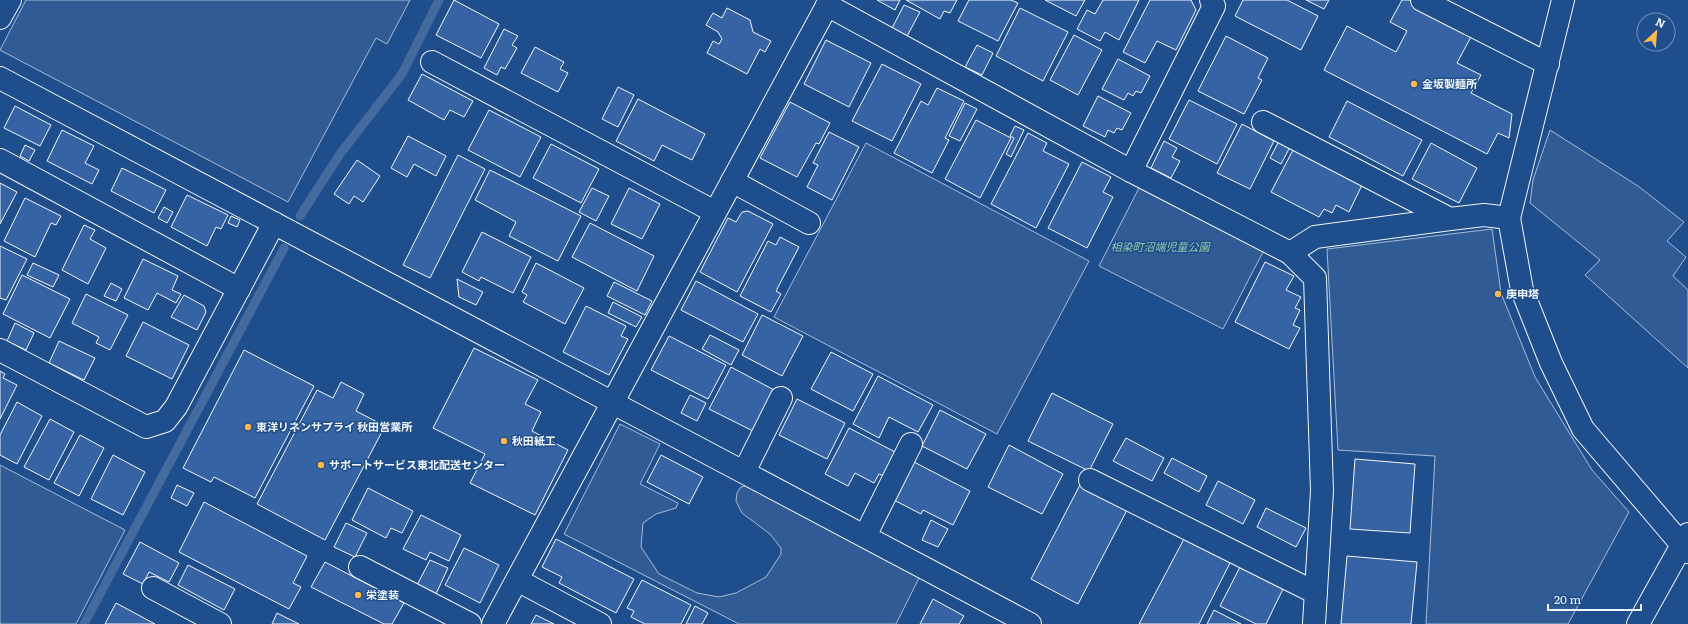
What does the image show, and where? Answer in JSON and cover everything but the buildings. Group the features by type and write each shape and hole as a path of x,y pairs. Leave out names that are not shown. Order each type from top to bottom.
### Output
{"main road":[{"path":"0,18 10,0"},
{"path":"1131,170 1214,6 1212,0"},
{"path":"1422,0 1548,64"},
{"path":"1563,0 1509,218 1522,290 1550,363 1583,429 1686,543 1638,624"},
{"path":"493,624 828,2 1131,170 1290,253 1315,278 1322,491 1314,624"},
{"path":"432,62 715,212"},
{"path":"0,78 1030,624"},
{"path":"1263,122 1450,219"},
{"path":"0,160 239,289"},
{"path":"732,181 809,224"},
{"path":"1290,253 1315,237 1484,215 1509,218"},
{"path":"0,350 146,427 165,421 176,407 274,223"},
{"path":"744,472 781,398"},
{"path":"865,536 911,444"},
{"path":"1090,480 1316,593"},
{"path":"360,567 470,624"},
{"path":"517,580 600,624"},
{"path":"153,588 220,624"}],"shaded area":[{"path":"26,0 410,0 387,44 376,38 288,202 0,50"},
{"path":"1550,130 1638,186 1684,222 1667,241 1686,257 1673,276 1688,290 1688,368 1585,275 1600,260 1530,203 1533,180"},
{"path":"866,143 1089,261 997,434 774,317"},
{"name":"相染町沼端児童公園","path":"1140,186 1264,250 1223,329 1099,266"},
{"path":"1492,229 1501,293 1535,377 1592,470 1629,512 1568,624 1426,624 1435,456 1338,450 1327,249"},
{"path":"620,424 660,444 640,484 678,503 676,508 656,514 643,523 641,547 659,574 697,593 719,597 736,593 766,577 781,554 781,548 770,534 742,513 736,501 737,493 741,487 745,486 920,576 896,624 739,624 564,534"},
{"path":"0,465 125,530 76,624 0,624"}],"waterway":[{"path":"300,216 340,154 402,74 439,0"},
{"path":"84,624 284,248"}],"place":[{"name":"金坂製麺所","path":"1414,84"},
{"name":"庚申塔","path":"1498,294"},
{"name":"東洋リネンサプライ 秋田営業所","path":"248,427"},
{"name":"秋田紙工","path":"504,441"},
{"name":"サポートサービス東北配送センター","path":"321,465"},
{"name":"栄塗装","path":"358,595"}]}
